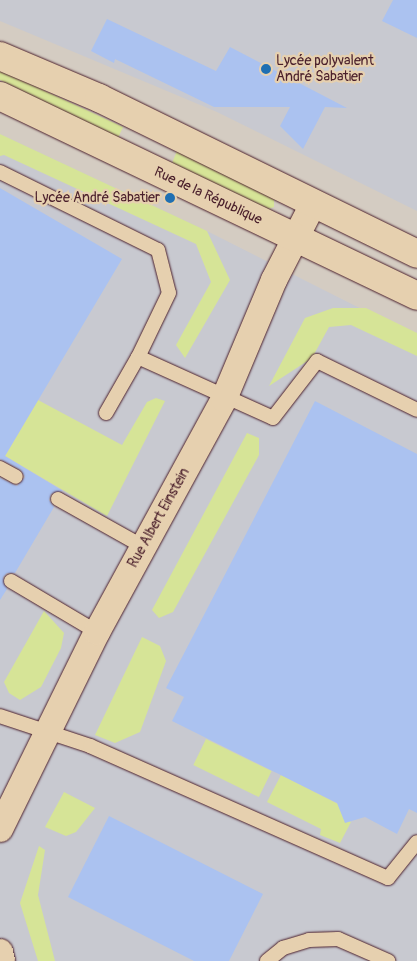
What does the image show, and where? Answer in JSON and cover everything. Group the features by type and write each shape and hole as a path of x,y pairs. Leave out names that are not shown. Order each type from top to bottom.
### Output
{"main road":[{"path":"0,56 99,98 417,254"},
{"name":"Rue de la République","path":"0,96 417,296"}],"street":[{"name":"Rue Albert Einstein","path":"0,829 49,734 97,632 224,399 295,236 313,204"}],"lane":[{"path":"0,172 158,250 169,293 138,357 106,413"},
{"path":"138,357 224,399 273,418 317,360 417,410"},
{"path":"0,468 16,477"},
{"path":"58,499 144,546"},
{"path":"11,581 97,632"},
{"path":"0,716 49,734 90,746 388,878 417,842"},
{"path":"267,961 283,948 309,940 338,939 388,961"}],"shaded area":[{"name":"Lycée polyvalent André Sabatier","path":"0,0 417,0 417,211 217,112 0,21"},
{"path":"0,134 207,231 417,337 417,961 0,961"}],"green space":[{"path":"0,70 123,127 118,138 0,80"},
{"path":"0,134 207,231 230,280 185,358 176,345 211,282 196,244 4,155 0,156"},
{"path":"177,151 274,199 274,207 268,209 172,163"},
{"path":"333,308 366,308 417,333 417,356 351,325 329,327 312,358 269,386 305,318"},
{"path":"156,398 165,401 107,516 5,456 38,400 122,445 147,402"},
{"path":"247,433 259,438 259,455 173,612 159,618 152,610"},
{"path":"44,611 64,633 61,648 41,687 20,700 9,693 4,682"},
{"path":"142,637 160,646 166,661 140,732 115,743 95,735"},
{"path":"206,739 272,771 259,797 193,765"},
{"path":"281,775 344,807 343,817 351,822 340,843 320,835 321,829 267,802"},
{"path":"64,792 95,808 76,832 66,836 45,827"},
{"path":"39,846 45,850 38,895 55,961 38,961 20,903"}],"building":[{"path":"393,0 417,0 417,38 382,21"},
{"path":"107,19 216,71 230,47 347,108 325,107 303,149 280,126 290,107 214,107 115,59 114,63 91,51"},
{"path":"0,188 122,259 5,456 63,491 51,494 49,500 54,507 15,573 7,573 3,577 7,589 0,600 0,478 17,486 25,477 21,470 0,459"},
{"path":"315,401 417,454 417,813 409,809 397,834 365,817 345,823 337,803 172,721 184,697 166,688"},
{"path":"109,816 263,894 229,961 194,961 68,897"}],"place":[{"name":"Lycée polyvalent André Sabatier","path":"266,69"},
{"name":"Lycée André Sabatier","path":"170,198"}]}
